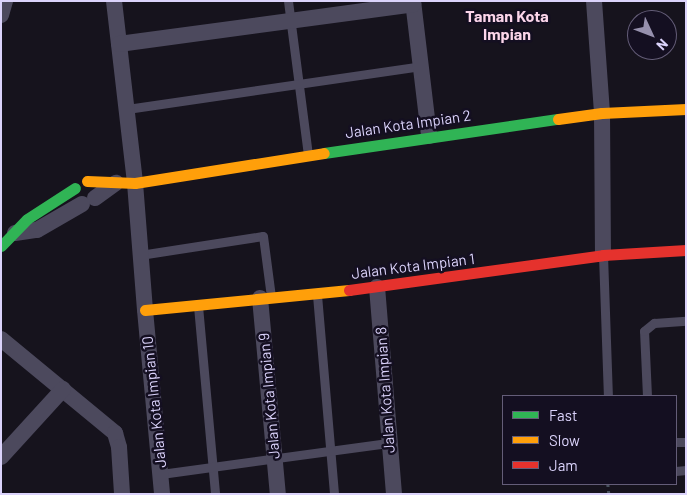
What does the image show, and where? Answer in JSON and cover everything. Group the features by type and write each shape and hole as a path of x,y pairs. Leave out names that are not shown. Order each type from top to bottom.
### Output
{"street":[{"path":"1,15 5,1"},
{"name":"Jalan Kota Impian 10","path":"114,1 135,183 144,310 162,494"},
{"path":"594,1 602,113 603,255"},
{"path":"119,44 413,2 429,136"},
{"name":"Jalan Kota Impian 2","path":"87,181 135,183 429,136 602,113 686,109"},
{"path":"14,233 37,230 116,183"},
{"path":"1,246 27,219 75,188"},
{"name":"Jalan Kota Impian 1","path":"144,310 377,287 603,255 686,250"},
{"name":"Jalan Kota Impian 8","path":"377,287 388,443 394,494"},
{"name":"Jalan Kota Impian 9","path":"265,298 278,494"},
{"path":"1,339 115,433 119,448 122,494"},
{"path":"1,457 62,389"}],"lane":[{"path":"288,1 297,83 308,154"},
{"path":"127,109 421,66"},
{"path":"140,255 263,236 265,298"},
{"path":"603,255 608,395"},
{"path":"317,292 334,494"},
{"path":"198,306 215,494"},
{"path":"647,395 644,331 654,323 686,321"},
{"path":"161,474 388,443"}],"traffic: fast":[{"path":"324,153 558,119"},
{"path":"1,246 27,219 75,188"}],"traffic: slow":[{"path":"558,119 602,113 686,109"},
{"path":"87,181 135,183 324,153"},
{"path":"145,310 349,290"}],"traffic: jam":[{"path":"349,290 603,255 686,250"}],"district":[{"name":"Taman Kota Impian","path":"507,25"}]}
